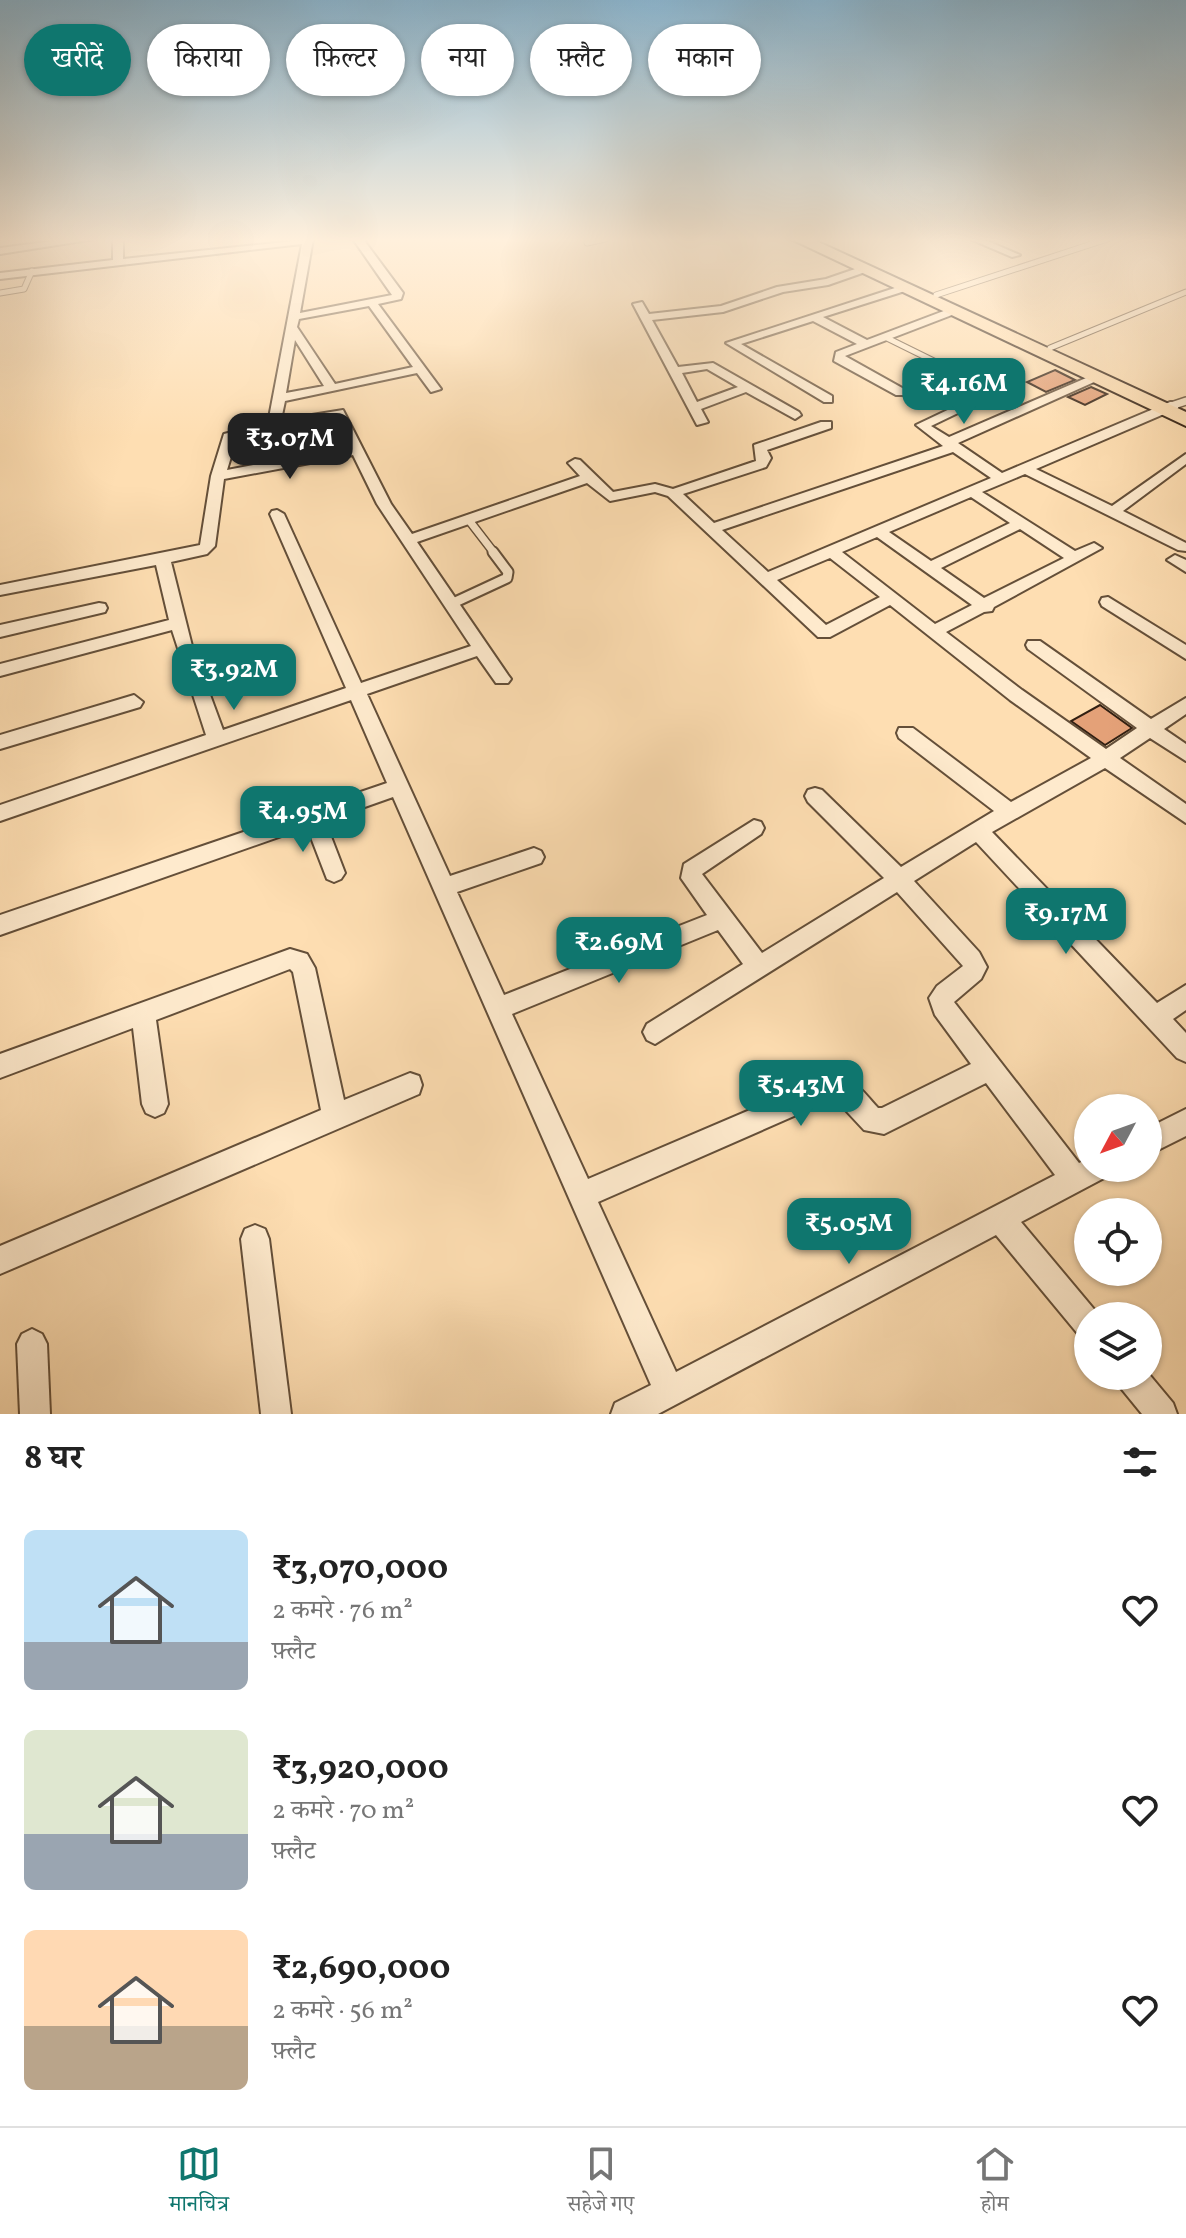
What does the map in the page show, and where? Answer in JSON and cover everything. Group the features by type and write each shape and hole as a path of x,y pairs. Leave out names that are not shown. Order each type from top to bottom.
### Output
{"highway":[{"path":"940,305 1097,378 1179,409"},
{"path":"957,305 1179,409"}],"street":[{"path":"274,425 296,305"},
{"path":"293,322 364,305"},
{"path":"373,305 435,389"},
{"path":"638,305 702,422"},
{"path":"645,318 735,305"},
{"path":"828,399 731,344 854,305"},
{"path":"900,392 838,359 840,354 953,311"},
{"path":"816,318 866,344"},
{"path":"293,322 332,388"},
{"path":"674,371 709,365 795,415"},
{"path":"280,398 420,369"},
{"path":"712,529 950,445 1097,378"},
{"path":"694,407 748,387"},
{"path":"979,400 922,425 1002,479"},
{"path":"766,579 1026,469 1179,409"},
{"path":"0,590 193,555 207,546 218,476 231,434 339,413 384,504 502,679"},
{"path":"673,493 761,464 764,458 759,448 826,425"},
{"path":"218,476 356,450"},
{"path":"1113,512 1186,458"},
{"path":"575,463 610,497 655,488 673,493 824,633 889,599"},
{"path":"1026,469 1113,512 1181,558"},
{"path":"408,540 588,478"},
{"path":"973,492 1075,558"},
{"path":"277,514 669,1391"},
{"path":"929,568 1021,523"},
{"path":"879,532 986,607"},
{"path":"932,632 986,607 1094,548"},
{"path":"832,552 932,632 1186,815"},
{"path":"163,560 177,623 217,740"},
{"path":"1108,602 1186,653"},
{"path":"0,631 99,608"},
{"path":"0,670 177,623"},
{"path":"1034,645 1186,754"},
{"path":"0,813 482,648"},
{"path":"0,742 134,702"},
{"path":"655,1032 978,830 1108,757 1186,705"},
{"path":"906,733 1011,813"},
{"path":"0,925 314,819 401,786"},
{"path":"815,796 900,880 976,967 941,998 943,1007 989,1068 1074,1161"},
{"path":"314,819 334,873"},
{"path":"754,828 691,870 692,878 759,967"},
{"path":"978,830 1186,1050"},
{"path":"445,887 534,857"},
{"path":"499,1008 722,919"},
{"path":"0,1066 290,959 299,961 304,968 335,1117"},
{"path":"1156,1017 1186,996"},
{"path":"143,1013 155,1104"},
{"path":"582,1195 825,1090 842,1088 873,1121 884,1121 989,1068"},
{"path":"0,1260 410,1085"},
{"path":"1162,1135 1186,1122"},
{"path":"626,1414 1074,1180"},
{"path":"999,1217 1074,1307"},
{"path":"255,1239 276,1414"},
{"path":"32,1344 35,1414"},
{"path":"1142,1390 1162,1414"}],"lane":[{"path":"1050,348 1154,305"},
{"path":"885,337 962,375"},
{"path":"451,604 507,578 508,572 468,519"}],"building":[{"path":"1055,370 1075,380 1046,392 1027,382"},
{"path":"1091,387 1107,394 1085,405 1068,397"},
{"path":"1100,705 1132,728 1105,745 1071,721"}]}
